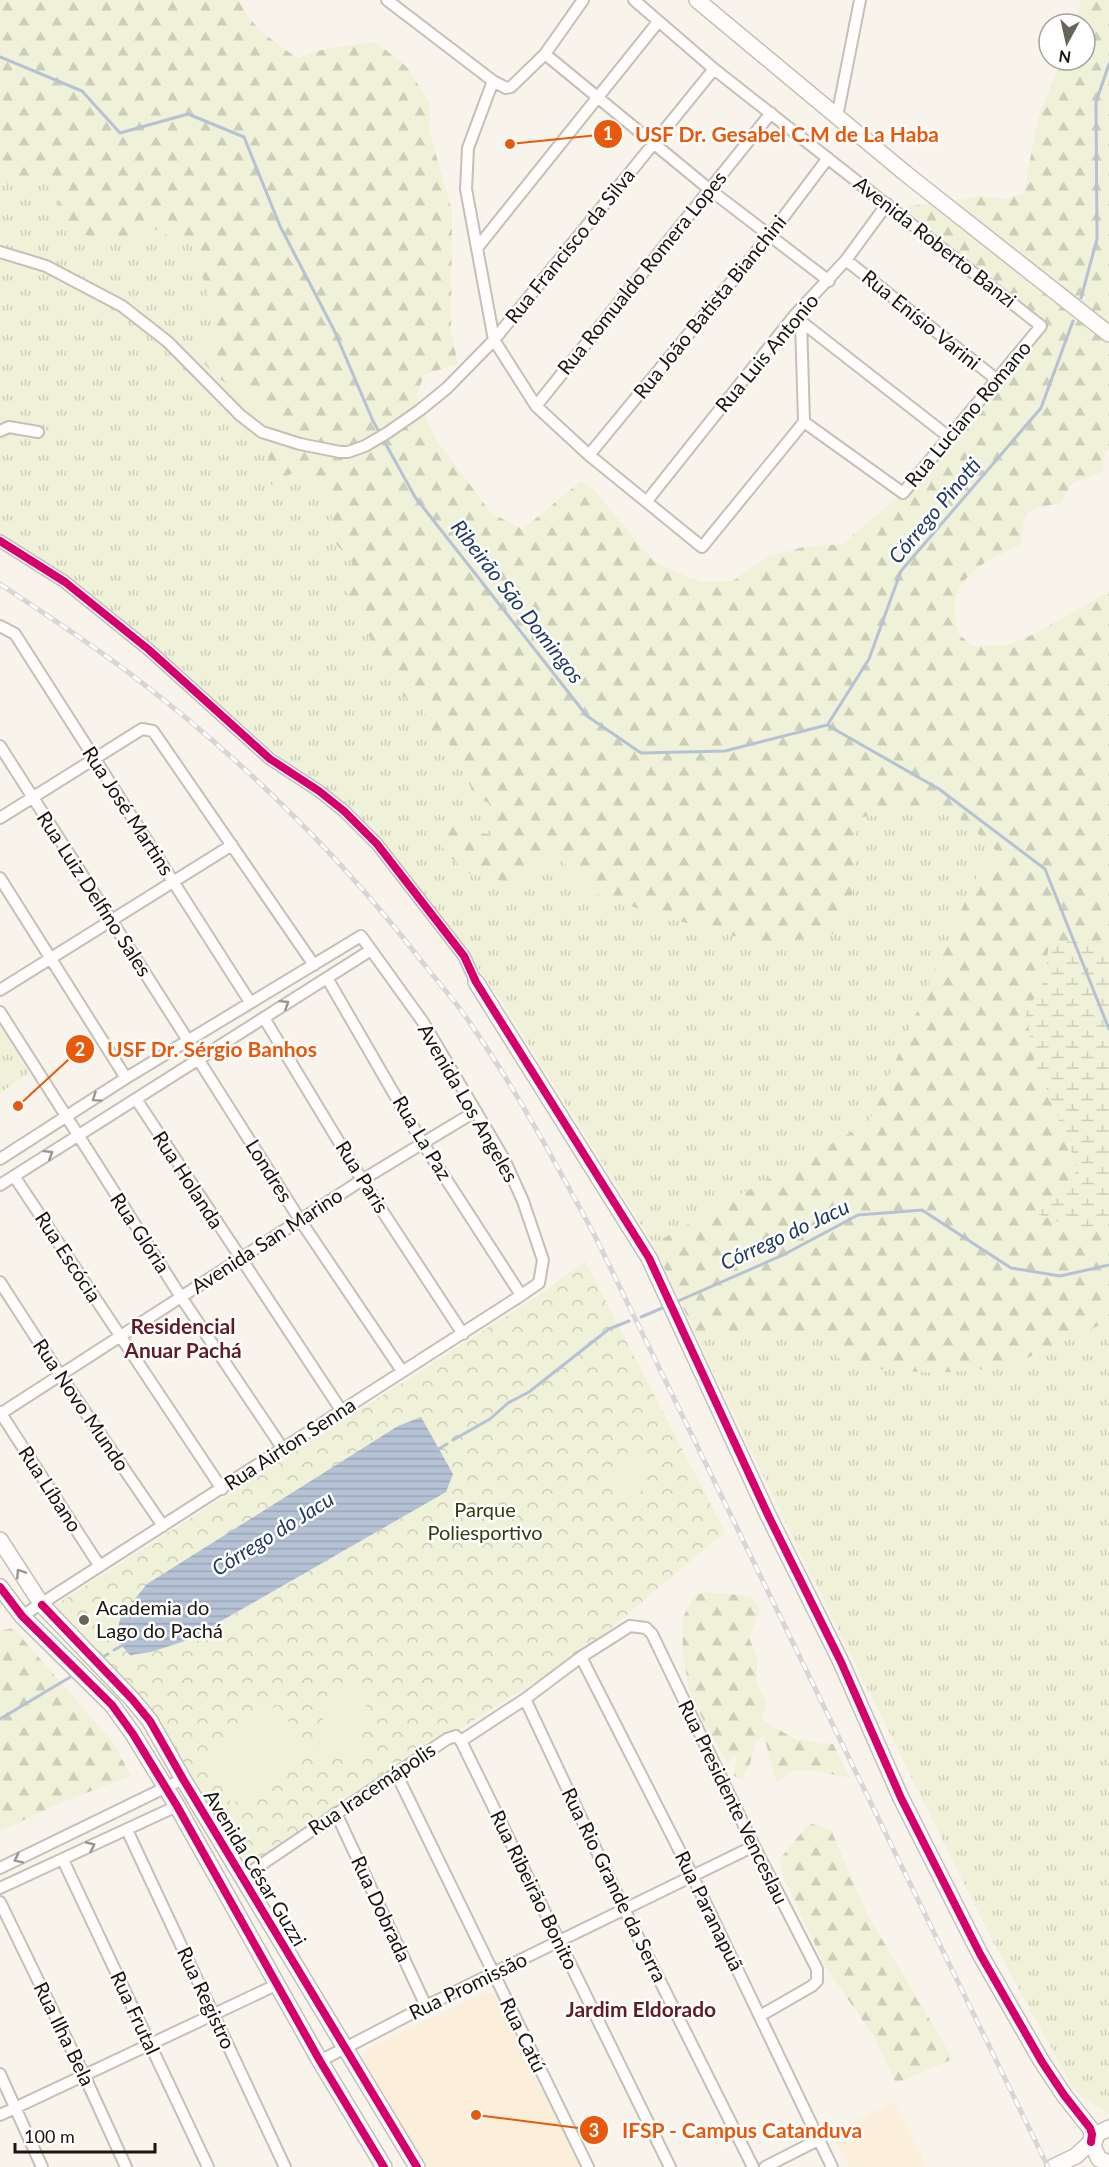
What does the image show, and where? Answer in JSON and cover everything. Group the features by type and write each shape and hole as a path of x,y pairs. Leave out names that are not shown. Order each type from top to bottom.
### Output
{"street":[{"path":"387,0 503,88 511,87 545,54 583,0"},
{"name":"Avenida Roberto Banzi","path":"634,0 714,69 1041,326"},
{"path":"837,117 860,0"},
{"path":"698,1 904,173 1109,334"},
{"path":"477,248 658,22"},
{"path":"545,54 709,189 829,281"},
{"name":"Rua Francisco da Silva","path":"0,252 46,266 122,306 168,342 240,415 262,432 300,444 340,452 365,446 420,410 447,388 494,340 714,69"},
{"path":"493,81 468,148 466,189 494,340 536,406 589,455 702,547 804,422 798,319"},
{"name":"Rua Romualdo Romera Lopes","path":"536,406 771,113"},
{"name":"Rua João Batista Bianchini","path":"589,455 770,235 828,158"},
{"name":"Rua Luis Antonio","path":"647,501 846,260 887,204"},
{"name":"Rua Enísio Varini","path":"846,260 996,380"},
{"path":"798,319 949,437"},
{"name":"Rua Luciano Romano","path":"804,422 903,493 1041,326"},
{"path":"0,431 9,427 38,432"},
{"path":"0,541 65,582 148,649 270,759 319,791 344,811 377,844 464,956 476,982 649,1258 841,1662 901,1798 986,1964 1042,2062 1090,2128 1093,2146 1106,2162"},
{"name":"Rua José Martins","path":"0,626 15,634 250,1002"},
{"path":"0,818 142,729 153,731 314,965 126,1078 0,1159"},
{"name":"Rua Luiz Delfino Sales","path":"0,746 189,1042"},
{"path":"0,990 232,845"},
{"path":"0,878 126,1078"},
{"name":"Avenida Los Angeles","path":"314,965 361,936 423,1022 504,1159 523,1201 543,1260 539,1283"},
{"path":"0,1185 371,950"},
{"name":"Rua La Paz","path":"327,978 423,1142 521,1295"},
{"name":"Rua Glória","path":"0,1012 181,1296 283,1449"},
{"name":"Rua Paris","path":"264,1018 362,1180 464,1334"},
{"name":"Londres","path":"198,1059 300,1220 402,1371"},
{"name":"Rua Holanda","path":"136,1099 341,1410"},
{"name":"Avenida San Marino","path":"0,1413 362,1180 476,1111"},
{"name":"Rua Escócia","path":"14,1176 222,1489"},
{"name":"Rua Novo Mundo","path":"0,1282 163,1526"},
{"name":"Rua Airton Senna","path":"22,1616 402,1371 464,1334 539,1283"},
{"name":"Rua Líbano","path":"0,1413 99,1565"},
{"name":"Avenida César Guzzi","path":"0,1540 42,1605 150,1721 417,2167"},
{"name":"Avenida César Guzzi","path":"0,1587 22,1616 112,1705 133,1734 177,1806 321,2061 384,2167"},
{"name":"Rua Iracemápolis","path":"243,1877 447,1738 456,1736 461,1741 525,1699 581,1657 630,1626 646,1628 652,1634"},
{"name":"Rua Presidente Venceslau","path":"652,1634 754,1846 817,1969 817,1982 760,2016"},
{"name":"Rua Paranapuã","path":"581,1657 693,1877 832,2167"},
{"name":"Rua Rio Grande da Serra","path":"525,1699 624,1909 753,2167"},
{"name":"Rua Ribeirão Bonito","path":"461,1741 670,2167"},
{"name":"Rua Catú","path":"396,1773 588,2167"},
{"path":"0,1868 183,1779"},
{"path":"0,1888 177,1806"},
{"name":"Rua Dobrada","path":"336,1813 426,2006"},
{"name":"Rua Registro","path":"127,1830 285,2167"},
{"name":"Rua Promissão","path":"321,2061 426,2006 754,1846"},
{"name":"Rua Frutal","path":"63,1860 208,2167"},
{"name":"Rua Ilha Bela","path":"0,1902 126,2167"},
{"path":"0,2115 278,1984"},
{"path":"0,2074 42,2167"},
{"path":"1077,2111 1109,2127"},
{"path":"1069,2165 1101,2130 1109,2127"},
{"path":"765,2167 818,2140"},
{"path":"1053,2167 1087,2160 1106,2162"}],"shaded area":[{"path":"485,1992 497,1996 580,2167 428,2167 366,2064 365,2054 370,2047"},
{"path":"894,2102 927,2167 849,2167 832,2133"}],"green space":[{"path":"0,0 239,0 256,26 297,58 328,48 376,42 408,68 429,103 430,134 452,211 451,332 458,364 425,374 416,395 435,438 491,513 523,529 581,481 595,491 654,562 700,582 733,581 766,557 804,547 842,544 903,493 1041,326 1038,315 903,207 980,196 1006,199 1024,193 1038,117 1057,72 1097,72 1097,12 1078,12 1081,0 1109,0 1109,450 1105,452 1102,472 1072,483 1061,503 1040,507 1025,517 1021,545 991,559 972,572 959,589 954,608 958,633 972,646 1006,645 1032,635 1109,592 1109,1321 1007,1367 937,1373 878,1369 839,1358 820,1335 695,1333 653,1244 869,1122 973,883 996,851 962,820 940,809 910,810 855,818 856,879 842,931 821,937 773,942 741,938 654,914 599,895 579,884 564,862 545,855 512,883 468,873 437,841 443,822 469,832 490,834 489,803 476,797 446,737 427,728 423,705 405,697 354,608 346,585 352,563 331,538 332,511 321,482 296,471 271,485 267,453 278,426 248,397 215,376 189,345 219,341 216,318 192,246 155,229 130,239 99,240 64,224 57,181 42,179 12,184 0,181"},
{"path":"42,179 58,181 59,203 145,234 155,229 192,246 216,318 219,341 201,343 215,376 248,397 278,426 267,453 271,484 296,470 321,482 332,511 331,538 352,563 354,608 388,670 423,705 427,728 446,737 455,757 489,802 490,834 469,832 443,822 533,867 545,855 564,862 579,884 599,895 654,914 741,938 773,942 856,879 855,818 910,810 940,809 962,820 997,851 973,883 869,1122 653,1244 502,1002 466,951 344,801 293,767 59,571 0,535 0,180 17,183"},
{"path":"1049,941 1109,943 1109,1220 1081,1230 1034,1213 1078,1170 1054,1106 1035,1064 1026,1013 1045,979"},
{"path":"0,1025 29,1073 0,1093"},
{"name":"Parque Poliesportivo","path":"585,1261 725,1532 584,1651 336,1807 247,1868 149,1709 56,1609 57,1604 539,1295"},
{"path":"1109,1321 1109,2114 1075,2091 993,1942 792,1536 695,1333 820,1335 839,1358 878,1369 1007,1367"},
{"path":"619,1457 646,1461 639,1503 612,1498"},
{"path":"706,1592 750,1596 760,1609 749,1638 758,1659 756,1682 767,1702 762,1720 795,1739 833,1744 850,1778 811,1770 791,1770 777,1784 764,1736 756,1742 742,1780 734,1776 737,1753 728,1763 712,1738 690,1693 683,1656 682,1619 695,1595"},
{"path":"13,1628 113,1742 131,1776 65,1801 0,1831 0,1631"},
{"path":"330,1682 369,1689 357,1759 317,1752"},
{"path":"278,1705 310,1754 232,1804 201,1755"},
{"path":"809,1823 831,1830 867,1914 953,2059 896,2083 874,2037 825,1966 781,1871 780,1859"}],"water":[{"path":"421,1417 453,1474 446,1492 188,1640 151,1652 130,1655 115,1638 121,1616 147,1584 398,1426"}],"waterway":[{"name":"Ribeirão São Domingos","path":"0,57 82,91 120,133 188,114 244,137 280,226 334,330 373,421 415,497 587,716 641,753 725,751 827,725 939,789 1045,869 1109,1029"},
{"name":"Córrego Pinotti","path":"1081,298 1097,239 1096,102 1109,64"},
{"name":"Córrego Pinotti","path":"828,724 869,659 901,571 1041,408 1073,321"},
{"name":"Córrego do Jacu","path":"676,1302 783,1255 858,1215 922,1210 1011,1268 1060,1276 1109,1265"},
{"name":"Córrego do Jacu","path":"641,1317 667,1306"},
{"name":"Córrego do Jacu","path":"453,1440 490,1419 508,1403 529,1392 609,1329 629,1321"},
{"name":"Córrego do Jacu","path":"437,1450 447,1444"},
{"name":"Córrego do Jacu","path":"114,1650 123,1645"},
{"name":"Córrego do Jacu","path":"101,1658 108,1654"},
{"name":"Córrego do Jacu","path":"0,1719 72,1676"}],"railway":[{"path":"0,584 141,682 218,745 255,779 360,886 465,1015 535,1127 594,1234 1048,2167"}],"cycle path":[{"path":"0,541 65,582 148,649 270,759 319,791 344,811 377,844 464,956 476,982 649,1258 769,1517 841,1662 901,1798 980,1954 1042,2062 1090,2128 1091,2142"},
{"path":"0,1587 22,1616 112,1705 133,1734 177,1806 320,2061 384,2167"},
{"path":"42,1605 132,1699 150,1721 417,2167"}],"place":[{"name":"USF Dr. Gesabel C.M de La Haba","path":"510,144"},
{"name":"USF Dr. Sérgio Banhos","path":"18,1106"},
{"name":"Academia do Lago do Pachá","path":"84,1620"},
{"name":"IFSP - Campus Catanduva","path":"476,2115"}],"district":[{"name":"Residencial Anuar Pachá","path":"183,1339"},
{"name":"Jardim Eldorado","path":"641,2010"}]}
